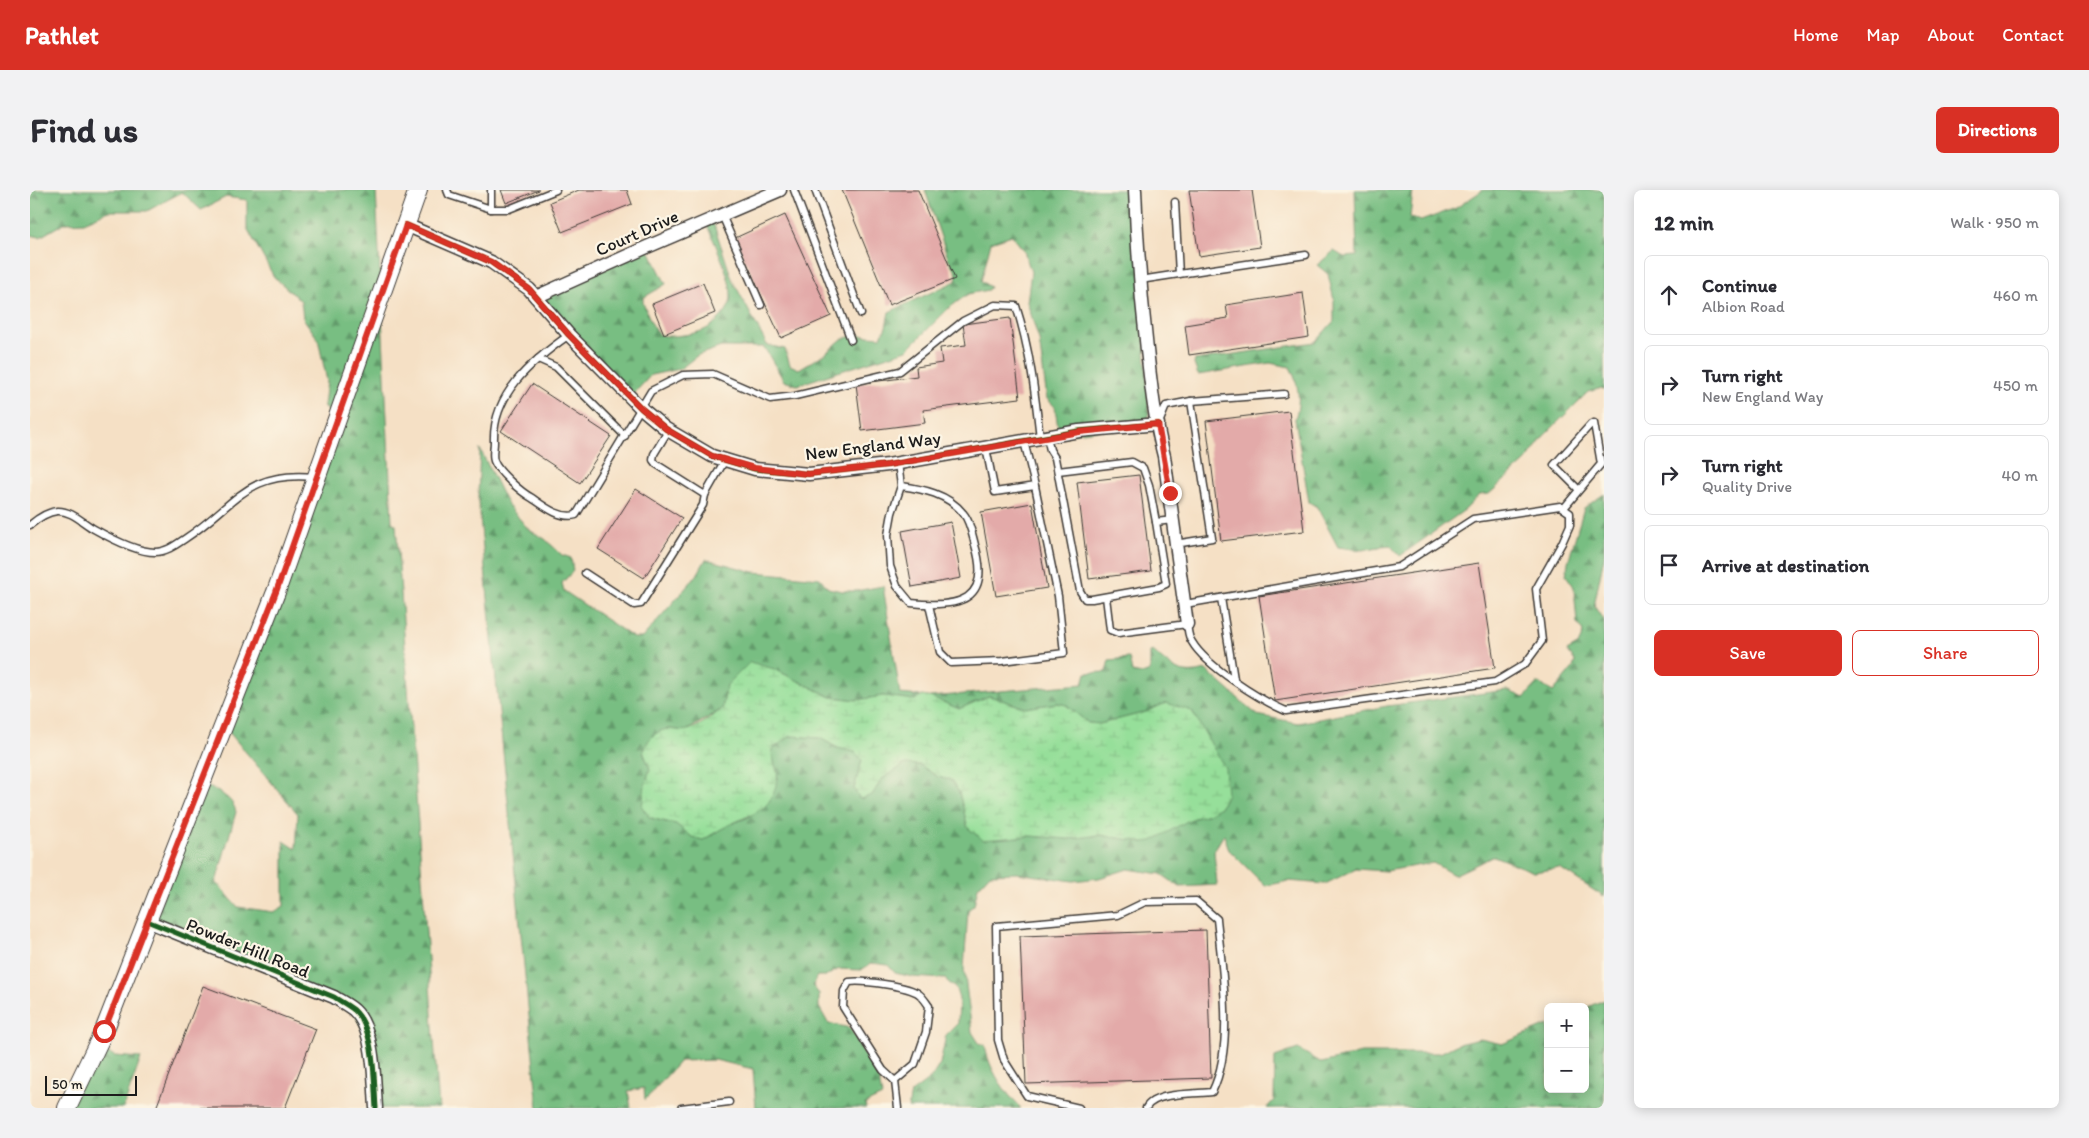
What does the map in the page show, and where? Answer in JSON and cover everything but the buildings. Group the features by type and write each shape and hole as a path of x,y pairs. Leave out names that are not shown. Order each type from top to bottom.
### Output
{"main road":[{"path":"66,1108 104,1031 276,592 418,190"}],"street":[{"name":"Court Drive","path":"536,297 780,190"},
{"path":"1135,190 1140,280 1151,384 1188,624"},
{"name":"New England Way","path":"406,225 491,262 529,289 569,335 641,408 668,430 712,456 754,468 808,474 898,463 1079,432 1158,424"},
{"name":"Powder Hill Road","path":"147,922 334,997 354,1010 365,1025 370,1048 376,1108"}],"lane":[{"path":"447,190 449,195 491,209 508,209 556,190"},
{"path":"491,190 491,209"},
{"path":"794,190 851,340"},
{"path":"815,190 861,314"},
{"path":"1175,202 1178,274"},
{"path":"722,215 761,305"},
{"path":"1140,280 1306,255"},
{"path":"569,335 538,359 517,380 504,396 493,427 494,461 502,472 529,497 559,515 570,517 576,515 651,391 683,375 713,374 770,399 795,396 900,371 963,321 995,305 1016,306 1026,337 1044,438 1058,471 1080,590 1084,599 1159,588 1166,584 1149,485 1143,468 1132,462 1058,471"},
{"path":"538,359 556,367 625,436"},
{"path":"1158,424 1166,406 1192,401 1284,394"},
{"path":"1176,544 1212,538 1192,401"},
{"path":"1564,508 1601,464 1594,423 1554,465 1579,490"},
{"path":"668,430 654,454 653,460 656,464 705,495"},
{"path":"929,605 940,652 951,664 1002,661 1064,653 1058,596 1024,441"},
{"path":"986,448 995,492 1035,486"},
{"path":"585,573 634,605 641,604 704,505 705,495 725,460"},
{"path":"898,463 901,486 892,513 888,535 890,566 897,586 912,603 929,605 961,601 977,589 980,577 978,554 969,525 963,513 936,494 901,486"},
{"path":"30,525 46,515 58,511 71,514 117,541 155,552 172,548 194,533 243,491 260,482 280,476 317,477"},
{"path":"1106,597 1110,630 1118,632 1188,624 1190,641 1200,653 1234,680 1268,703 1286,711 1496,682 1525,664 1542,641 1536,589 1570,526 1570,513 1560,506 1473,519 1399,567 1184,604"},
{"path":"1156,522 1173,520"},
{"path":"1221,598 1234,680"},
{"path":"1079,1108 1027,1096 1004,1060 998,1040 996,926 1118,915 1145,902 1196,901 1217,919 1222,969 1225,1037 1220,1078 1212,1092 1158,1098 1149,1102 1146,1108"},
{"path":"895,1081 915,1064 926,1032 929,1006 918,993 910,990 880,984 849,982 844,991 843,1007 884,1070 895,1081 898,1108"},
{"path":"681,1108 729,1102"}],"green space":[{"path":"30,190 376,190 392,522 396,525 439,1108 376,1108 369,1043 351,1006 153,923 204,785 228,798 236,812 216,882 238,907 274,912 284,906 284,841 296,849 298,814 228,731 336,423 324,405 327,381 318,339 303,318 301,301 274,277 247,228 247,200 226,197 201,210 182,192 147,211 109,211 84,222 64,223 40,237 30,235"},
{"path":"925,190 1135,190 1149,414 1146,424 1059,435 1055,407 1047,399 1039,340 1027,302 1031,272 1024,251 1012,235 991,242 981,281 990,287 988,290 968,294 949,308 907,350 797,385 784,381 764,347 721,347 698,355 680,369 651,375 629,399 541,295 648,248 666,284 643,298 643,303 657,332 663,335 674,336 700,332 708,328 723,315 730,303 731,295 727,274 706,223 712,219 732,279 767,345 785,349 790,365 799,369 826,353 842,339 856,335 881,337 886,327 889,312 956,281 957,274 948,258"},
{"path":"1355,190 1413,190 1410,218 1421,221 1456,208 1483,190 1604,190 1604,390 1602,388 1588,392 1543,437 1526,461 1489,494 1479,495 1466,509 1400,556 1390,545 1362,550 1338,547 1317,507 1309,502 1295,419 1298,393 1290,367 1270,363 1198,375 1194,364 1195,360 1315,342 1334,321 1334,300 1328,274 1317,265 1334,251 1344,257 1357,256"},
{"path":"480,449 507,504 529,530 545,539 562,555 571,558 573,571 562,583 564,591 634,638 642,638 697,575 706,559 754,572 820,578 828,588 842,591 856,591 883,586 900,694 920,696 915,700 883,696 857,700 831,697 774,669 727,685 722,709 686,731 668,729 643,751 650,769 645,785 650,818 676,824 692,837 703,840 728,825 749,817 778,777 772,759 772,749 791,736 820,738 838,748 855,752 862,760 854,789 860,798 872,795 882,779 905,764 920,765 938,777 951,780 959,792 968,828 983,840 1030,836 1068,839 1100,835 1144,842 1189,820 1208,814 1220,807 1227,794 1166,703 1143,713 1100,724 1088,723 1066,705 1058,703 1026,708 989,696 959,709 930,697 1083,684 1086,673 1106,672 1109,660 1129,658 1132,672 1142,674 1150,671 1150,652 1153,651 1177,670 1197,672 1206,670 1257,715 1298,723 1387,706 1507,690 1524,698 1538,683 1553,692 1573,668 1575,661 1567,651 1579,644 1583,632 1577,623 1574,587 1566,575 1568,562 1584,508 1604,494 1604,556 1594,606 1604,621 1604,897 1560,868 1534,872 1494,856 1454,875 1433,863 1386,871 1356,869 1325,884 1288,881 1265,886 1229,850 1224,834 1214,851 1217,885 1180,887 1161,874 1128,869 1099,878 1073,881 1017,873 990,874 978,887 974,905 968,910 964,969 972,1032 979,1043 985,1045 993,1071 1009,1095 1021,1108 908,1108 911,1093 931,1078 940,1064 946,1035 958,1023 959,999 956,989 945,979 913,977 895,973 888,965 872,963 861,970 839,969 826,976 817,976 813,986 819,994 819,1007 828,1023 850,1028 879,1080 882,1096 865,1104 866,1108 756,1108 753,1069 715,1060 680,1061 645,1100 644,1088 628,1091 631,1108 538,1108 478,497"},
{"path":"750,662 774,669 831,697 857,700 883,696 915,700 922,696 933,698 959,709 989,696 1026,708 1058,703 1066,705 1088,723 1100,724 1143,713 1166,703 1192,711 1225,768 1227,794 1220,807 1208,814 1189,820 1152,841 1144,842 1100,835 1068,839 1030,836 983,840 968,828 959,792 951,780 938,777 920,765 905,764 882,779 872,795 860,799 854,789 862,760 855,752 838,748 820,738 791,736 772,749 777,772 775,790 771,799 760,810 703,840 692,837 676,824 650,818 642,807 645,785 650,769 643,751 647,743 660,731 692,729 722,709 727,685"},
{"path":"1604,1000 1604,1108 1267,1108 1274,1100 1275,1057 1298,1049 1322,1063 1361,1053 1440,1053 1458,1044 1480,1039 1502,1044 1544,1027 1544,1093 1589,1093 1589,1006"},
{"path":"95,1047 115,1056 141,1058 124,1106 125,1108 66,1108"}],"cycle path":[{"path":"406,225 491,262 529,289 569,335 641,408 666,429 712,456 755,469 809,474 888,465 1079,431 1158,424"},
{"path":"147,921 334,997 354,1010 361,1019 370,1042 376,1108"}],"route":[{"path":"104,1031 276,592 406,225 491,262 529,289 569,335 641,408 666,429 712,456 754,468 808,474 888,465 1079,432 1158,424 1170,493"}]}
